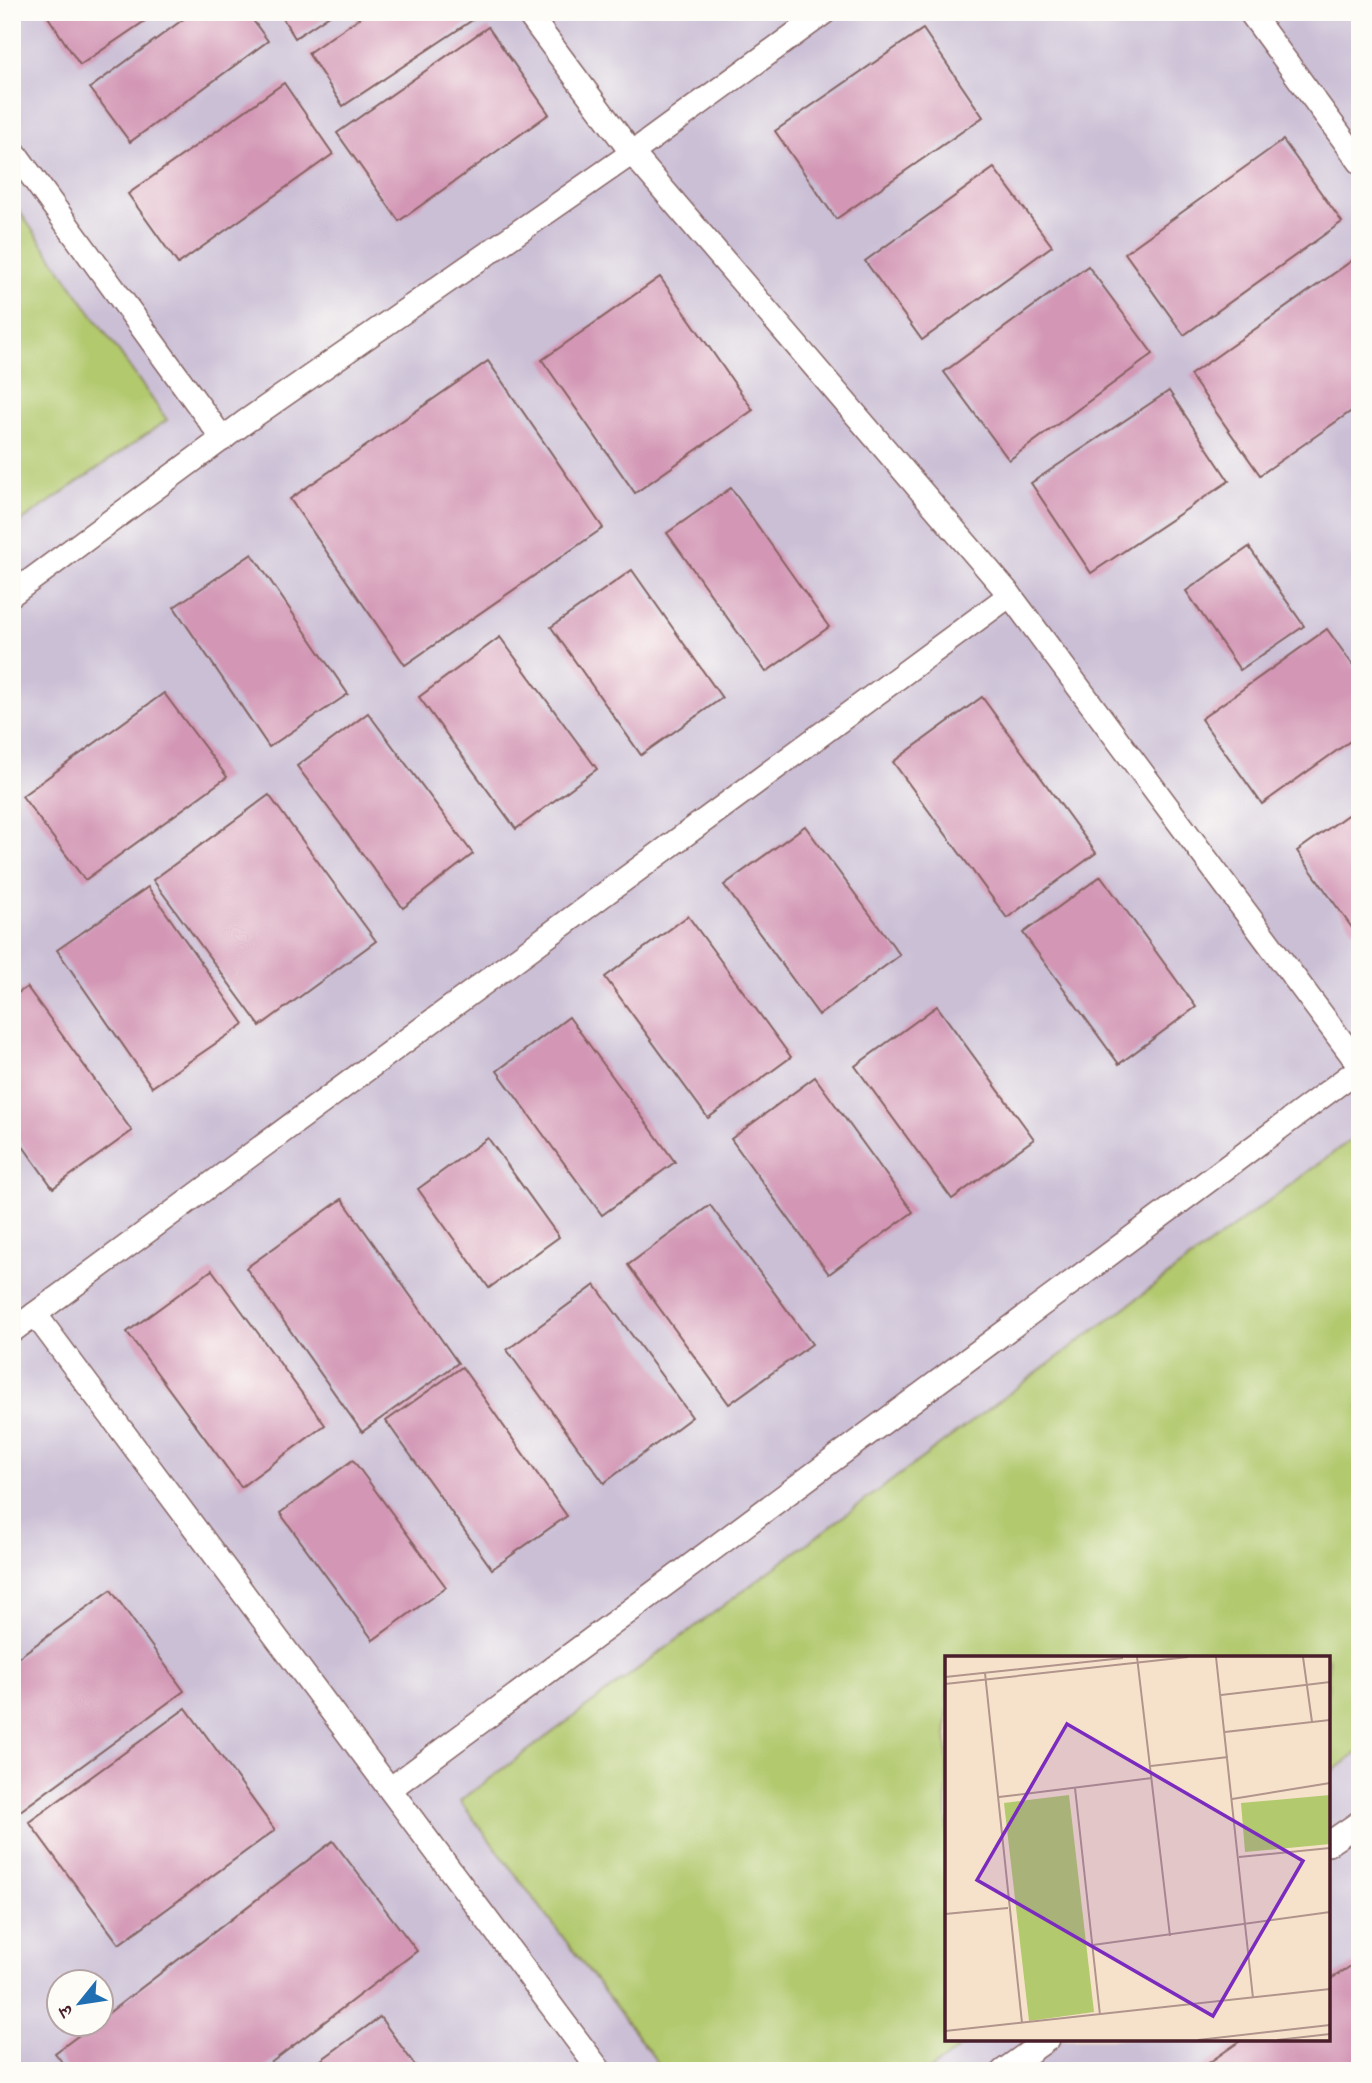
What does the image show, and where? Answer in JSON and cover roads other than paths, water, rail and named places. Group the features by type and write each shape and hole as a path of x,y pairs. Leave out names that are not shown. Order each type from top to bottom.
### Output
{"lane":[{"path":"390,1789 1360,1067 1010,595 632,153 527,12"},
{"path":"12,594 223,439 632,153 825,12"},
{"path":"1250,12 1360,162"},
{"path":"12,149 223,439"},
{"path":"12,1331 1010,595"},
{"path":"35,1314 600,2071"},
{"path":"1330,1843 1360,1822"},
{"path":"1003,2071 1045,2041"}]}
